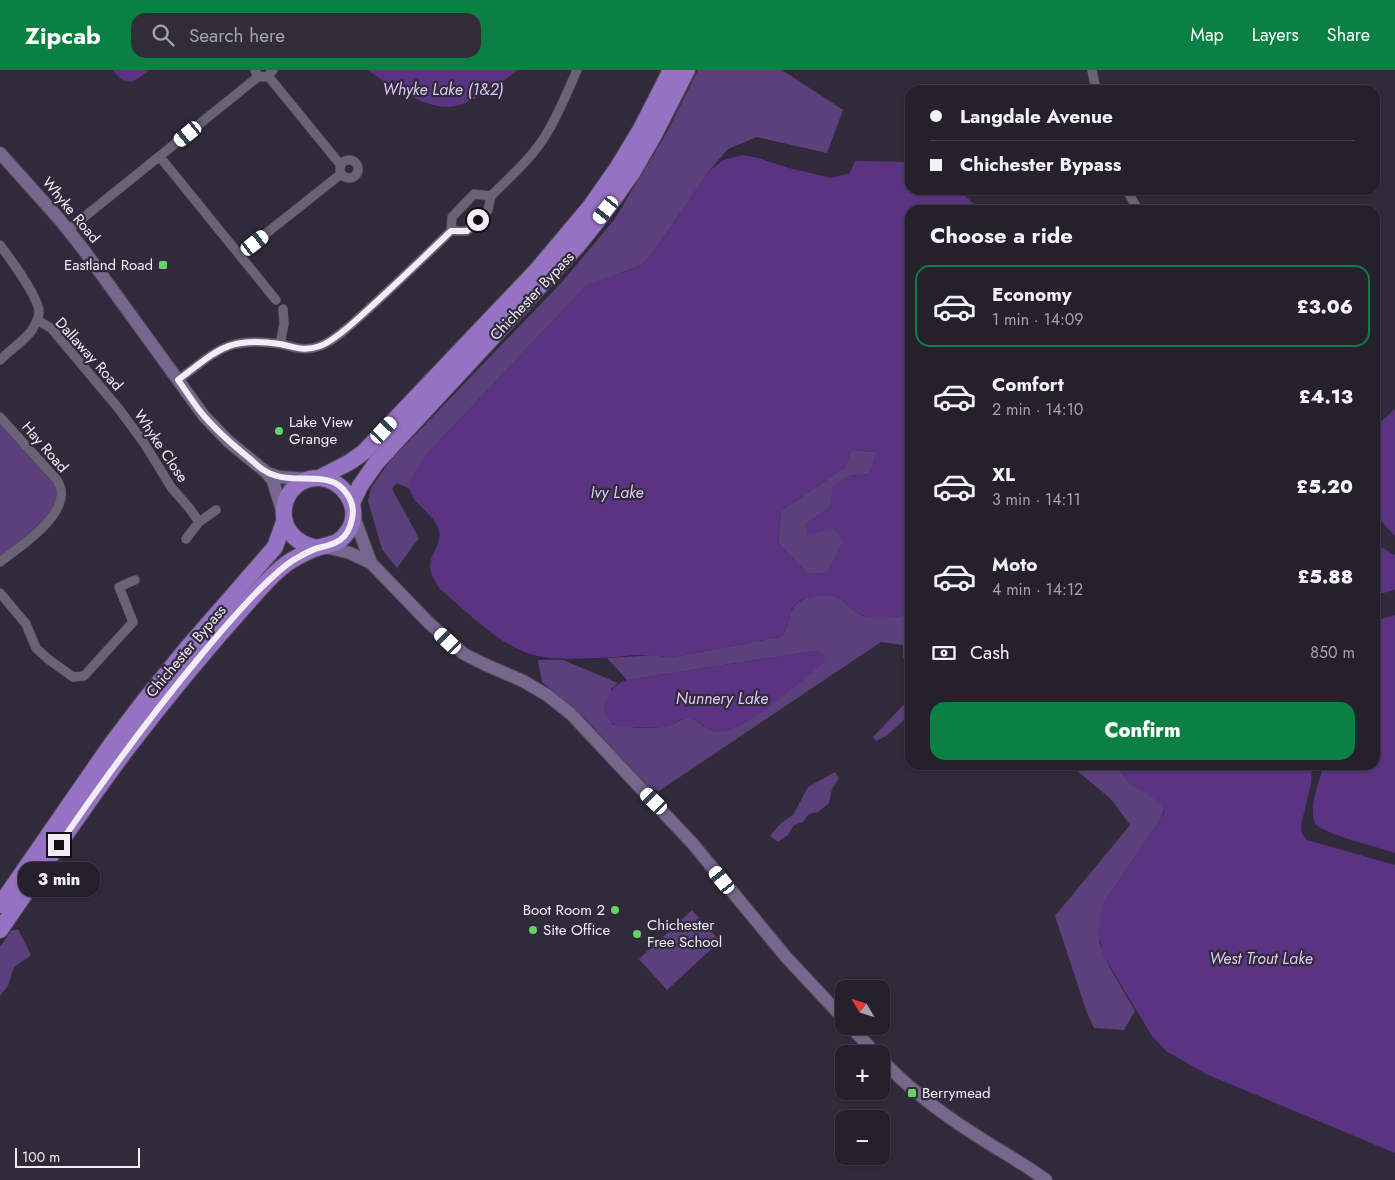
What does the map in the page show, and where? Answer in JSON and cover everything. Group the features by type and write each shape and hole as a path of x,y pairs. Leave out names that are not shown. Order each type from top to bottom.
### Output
{"highway":[{"name":"Chichester Bypass","path":"314,479 350,462 364,452 537,270 590,207 618,167 641,129 671,70"},
{"name":"Chichester Bypass","path":"353,509 360,486 376,463 549,278 606,210 632,173 676,96 688,70"},
{"path":"314,479 330,480 340,485 347,493 353,509 351,526 345,536 336,543 321,548 306,546 296,540 289,532 284,518 284,505 288,496 301,483 314,479"},
{"name":"Chichester Bypass","path":"0,905 110,746 144,701 275,547 284,518"},
{"name":"Chichester Bypass","path":"0,930 126,751 193,665 261,588 287,564 321,548"}],"main road":[{"name":"Whyke Road","path":"0,153 68,230 204,416 228,441 267,473 273,481 284,518"},
{"name":"Whyke Road","path":"267,473 279,477 314,479"},
{"path":"353,509 371,563"},
{"path":"321,548 350,553 371,563 429,623 464,654 523,680 570,714 693,844 786,957 835,1009"},
{"path":"858,1035 868,1045"},
{"path":"890,1067 945,1115 1031,1168 1046,1180"}],"street":[{"path":"451,231 467,231 488,210 491,196 522,165 547,134 565,99 576,70"},
{"path":"1092,70 1095,85"},
{"path":"68,230 264,73 340,164"},
{"path":"160,157 276,300"},
{"path":"344,160 352,160 357,164 356,175 350,178 341,174 339,168 344,160"},
{"path":"240,254 341,174"},
{"path":"178,380 218,350 234,343 250,341 280,344 304,350 323,346 349,326 451,231 452,217 474,194 491,196"},
{"path":"0,245 37,303 39,312 31,331 0,360"},
{"path":"280,344 284,324 283,309"},
{"name":"Dallaway Road","path":"37,320 51,328 120,409"},
{"name":"Whyke Close","path":"120,409 144,443 170,488 190,509 199,522"},
{"name":"Hay Road","path":"0,417 57,480 61,490 60,501 55,514 0,562"},
{"path":"186,539 199,522 216,510"},
{"path":"0,593 26,624 36,648 73,677 84,676 133,622 115,587 136,580"}],"shaded area":[{"path":"698,70 782,70 843,110 827,153 757,137 728,149 709,171 653,253 642,264 586,286 429,452 414,474 410,489 397,483 392,489 419,538 397,568 382,549 368,501 371,488 389,462 562,282 614,220 666,134"},
{"path":"0,423 52,480 57,495 50,512 35,530 0,558"},
{"path":"851,450 877,452 870,474 849,476 829,508 806,524 835,529 844,541 827,573 808,574 778,543 781,511 845,467"},
{"path":"830,594 855,612 871,618 905,616 905,660 903,657 903,645 881,642 659,791 648,787 585,718 542,682 538,660 563,660 618,683 611,689 612,724 631,727 662,727 689,718 706,728 764,710 824,662 814,651 627,680 607,658 656,655 669,658 780,637 788,625 794,607 804,599"},
{"path":"905,703 905,719 886,736 876,741 873,737"},
{"path":"1076,770 1120,770 1131,784 1161,804 1163,808 1160,820 1103,904 1099,942 1110,968 1135,1011 1124,1030 1094,1028 1086,1010 1055,916 1130,825 1111,799"},
{"path":"835,772 839,778 832,789 829,803 818,812 809,814 803,822 794,825 788,835 778,842 770,836 781,823 793,815 808,787"},
{"path":"692,910 720,941 667,990 639,959"},
{"path":"18,929 31,955 14,967 8,986 0,996 0,947 11,931"}],"water":[{"path":"113,70 149,70 139,78 127,82 122,80"},
{"name":"Whyke Lake (1&2)","path":"368,70 518,70 488,91 471,100 463,104 445,107 433,105 409,96"},
{"name":"Ivy Lake","path":"743,155 831,178 850,173 855,161 905,162 905,195 964,195 975,205 905,205 905,616 873,618 854,611 835,597 817,596 803,599 796,604 791,612 786,629 780,637 669,658 643,655 574,659 530,654 494,635 440,589 430,568 431,559 439,540 439,531 437,525 412,495 410,490 411,480 429,452 586,286 630,270 641,264 653,253 709,171 723,160","holes":["851,450 877,452 870,474 849,476 833,486 829,508 806,524 807,535 835,529 843,541 827,573 808,574 778,543 781,511 845,467"]},
{"path":"1395,409 1395,536 1380,520 1380,422"},
{"path":"1380,547 1395,555 1395,590 1380,594"},
{"path":"1395,615 1395,853 1331,833 1315,824 1313,817 1315,794 1322,770 1380,770 1380,620"},
{"name":"Nunnery Lake","path":"814,651 824,655 824,662 756,716 727,731 712,731 690,718 665,727 619,727 611,722 604,710 608,695 619,684 627,680"},
{"name":"West Trout Lake","path":"1120,770 1312,770 1311,783 1301,826 1303,835 1307,840 1395,865 1395,1153 1206,1074 1166,1051 1152,1036 1103,955 1098,931 1103,904 1160,821 1164,812 1160,804 1131,784"}],"place":[{"name":"Eastland Road","path":"163,265"},
{"name":"Lake View Grange","path":"279,431"},
{"name":"Boot Room 2","path":"615,910"},
{"name":"Site Office","path":"533,930"},
{"name":"Chichester Free School","path":"637,934"},
{"name":"Berrymead","path":"912,1093"}],"route":[{"path":"59,845 104,780 154,714 193,665 261,588 287,564 298,557 317,548 325,548 336,543 345,536 351,526 352,503 340,485 330,480 319,478 293,479 267,473 228,441 204,416 178,380 218,350 234,343 250,341 280,344 304,350 323,346 349,326 451,231 467,231 478,220"}]}
